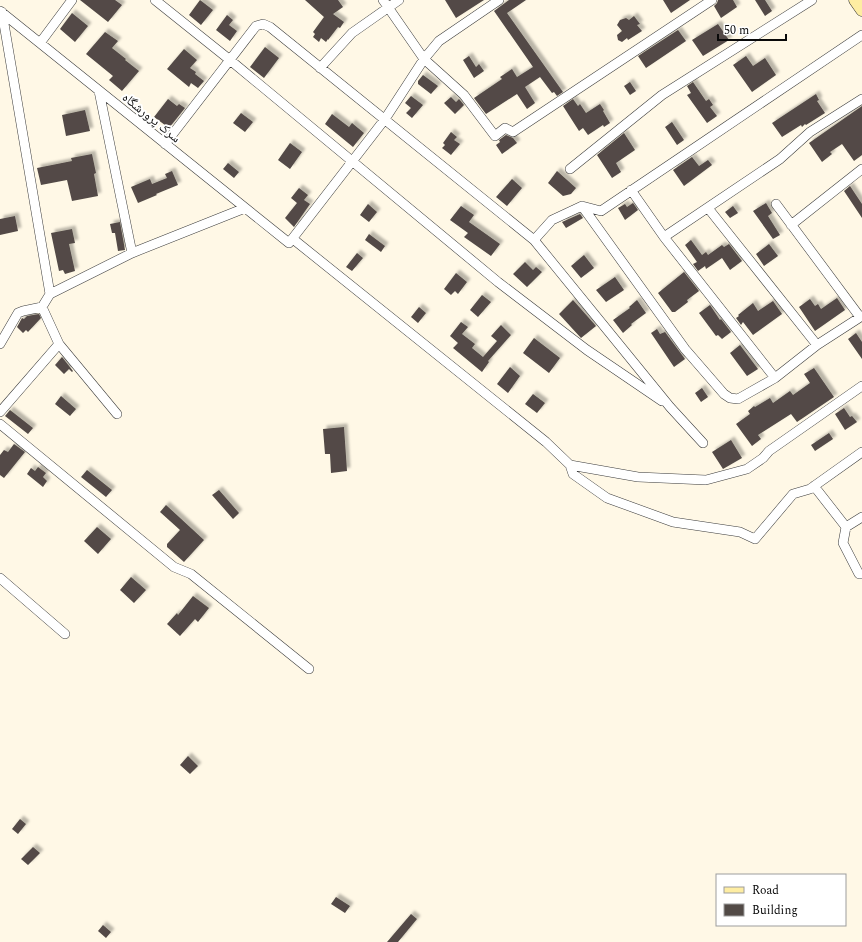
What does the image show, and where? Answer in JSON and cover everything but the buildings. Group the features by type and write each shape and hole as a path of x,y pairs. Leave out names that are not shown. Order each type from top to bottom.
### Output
{"street":[{"path":"40,43 72,0"},
{"path":"155,0 230,60 498,282 587,350 670,407"},
{"path":"320,68 352,33 386,4 399,0"},
{"path":"291,241 385,119 424,59 439,41 500,0"},
{"path":"386,4 424,59 464,95 495,136 505,128 513,132 712,0"},
{"path":"570,169 662,95 812,0"},
{"path":"855,0 862,10"},
{"path":"1,12 50,294"},
{"name":"سرک پرورشگاه","path":"1,12 245,208 291,241 546,442 570,465 573,474 607,498 673,522 740,532 755,539 793,494 810,489 814,486"},
{"path":"165,144 256,26 262,24 270,27 534,240 670,407 703,443"},
{"path":"534,240 552,220 582,206 601,211 862,35"},
{"path":"99,90 132,253"},
{"path":"664,237 780,159 810,132 862,99"},
{"path":"791,225 862,169"},
{"path":"631,190 664,237 775,378"},
{"path":"582,206 685,348 724,394 730,398 738,399 775,378 817,345 861,316 776,204"},
{"path":"0,344 18,313 42,307 50,294 132,253 245,208"},
{"path":"708,208 817,345"},
{"path":"42,307 58,344 117,414"},
{"path":"0,412 58,344"},
{"path":"570,465 638,477 706,480 747,469 763,458 769,451 862,386"},
{"path":"0,424 174,567 191,574 310,669"},
{"path":"846,527 814,486 862,452"},
{"path":"862,517 846,527 843,543 859,574 862,574"},
{"path":"0,578 65,634"}]}
